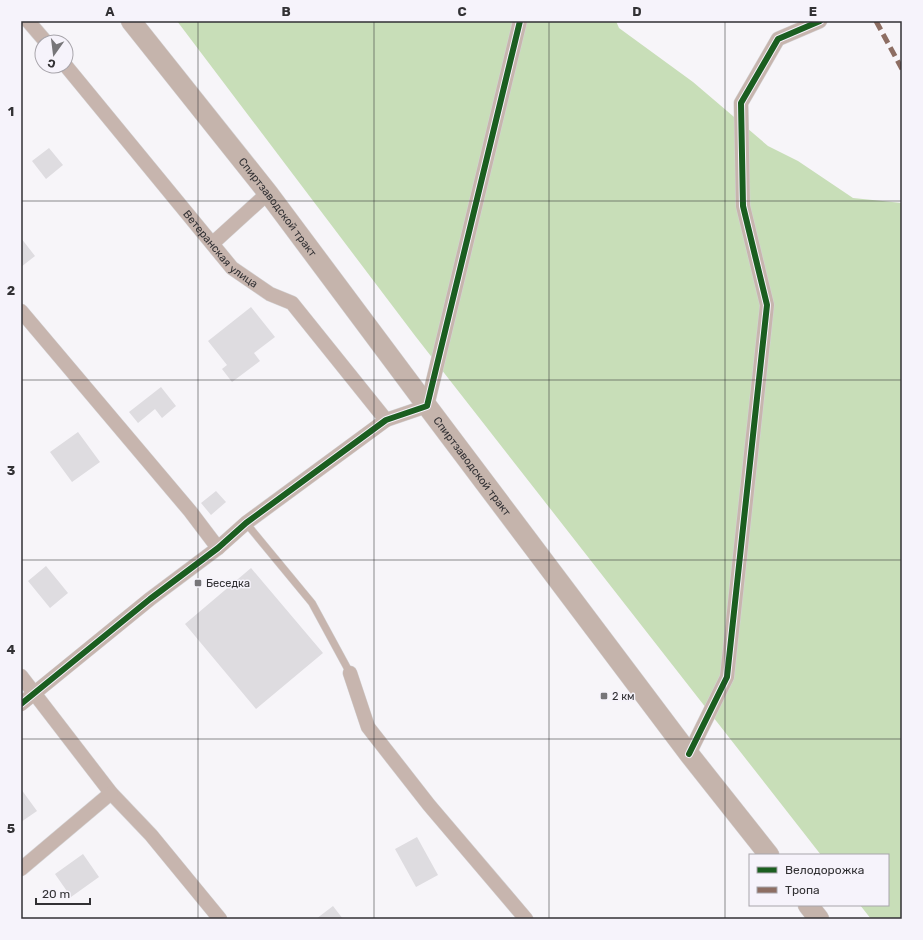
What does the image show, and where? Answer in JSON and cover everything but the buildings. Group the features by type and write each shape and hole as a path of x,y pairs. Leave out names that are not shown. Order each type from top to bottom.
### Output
{"main road":[{"name":"Спиртзаводской тракт","path":"132,21 268,193 689,754 768,854"},
{"path":"809,906 819,919"}],"street":[{"path":"28,21 39,34"},
{"path":"21,704 150,600 218,548 246,523 386,420 427,406 520,21"},
{"path":"689,754 727,677 767,305 743,206 741,103 778,39 820,21"},
{"name":"Ветеранская улица","path":"73,74 232,268 270,294 292,303 386,420"},
{"path":"213,243 268,193"},
{"path":"21,311 190,511 218,548"},
{"path":"350,673 368,728 429,805 526,919"},
{"path":"21,676 35,692 111,793 151,835 220,919"},
{"path":"21,869 111,793"}],"lane":[{"path":"246,523 312,603 350,673"}],"green space":[{"path":"177,21 616,21 619,28 693,82 768,146 798,161 853,198 902,203 902,919 871,919 861,906 889,906 889,854 820,854 416,337"}],"marked path":[{"path":"876,21 902,69"}],"cycle path":[{"path":"21,704 150,599 218,548 246,523 386,420 427,406 520,21"},
{"path":"689,754 727,677 767,305 743,206 741,103 778,39 820,21"}],"place":[{"name":"Беседка","path":"198,583"},
{"name":"2 км","path":"604,696"}]}
